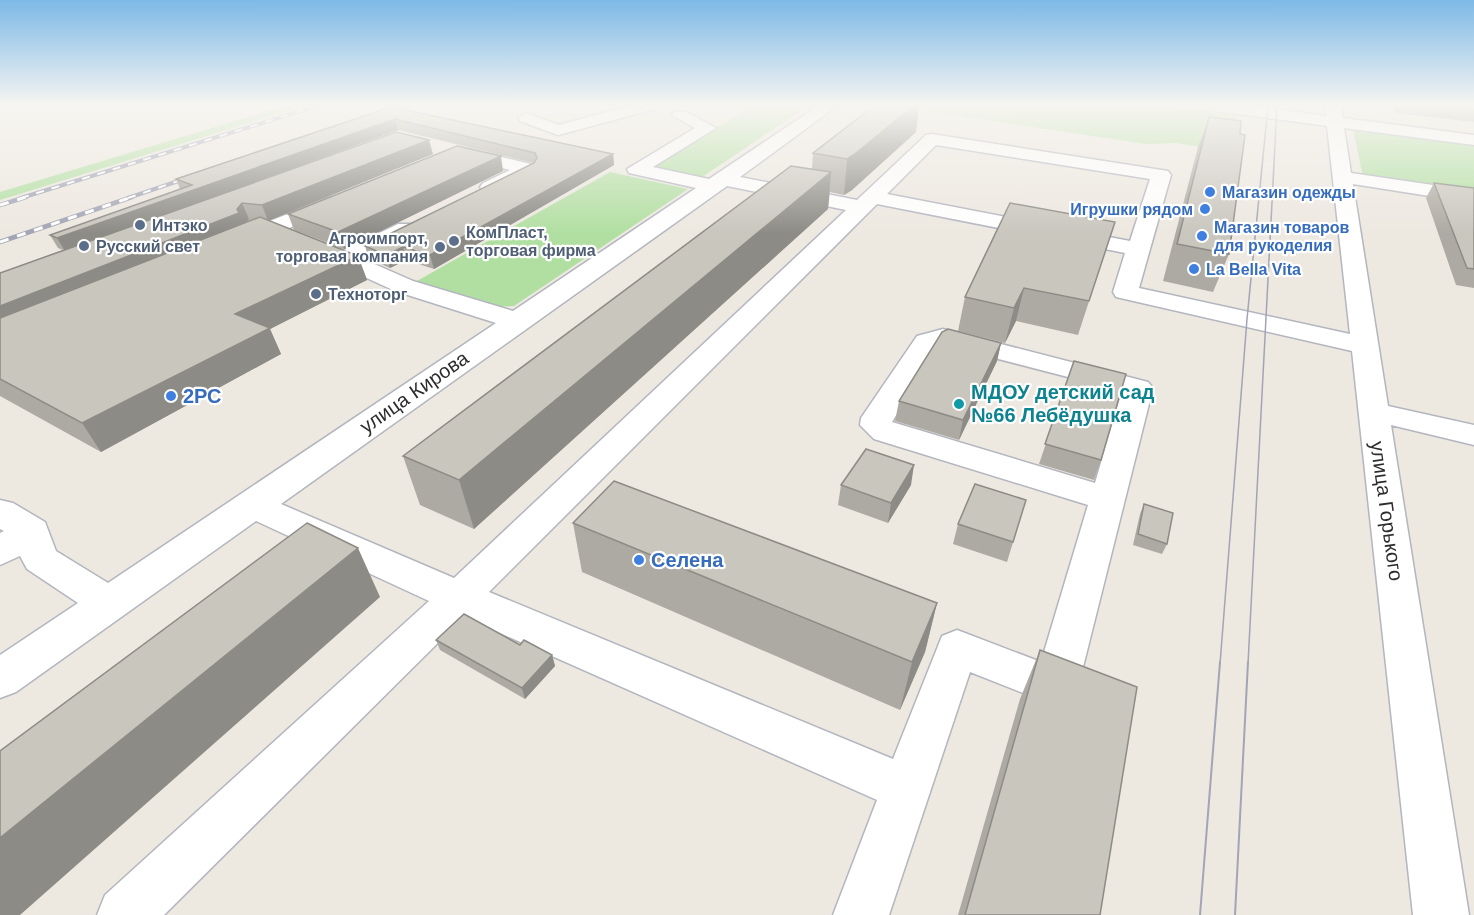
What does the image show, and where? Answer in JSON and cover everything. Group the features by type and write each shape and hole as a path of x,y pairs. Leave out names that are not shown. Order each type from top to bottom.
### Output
{"street":[{"path":"672,149 636,169 866,202 1138,249"},
{"name":"улица Кирова","path":"0,679 767,149"},
{"path":"125,915 459,597 922,149"},
{"path":"994,149 1161,175 1125,292 1365,346"},
{"name":"улица Горького","path":"1338,149 1441,915"},
{"path":"444,153 528,169 474,195"},
{"path":"1342,177 1474,197"},
{"path":"213,252 351,195"},
{"path":"237,219 345,258 404,286 517,321"},
{"path":"345,258 420,221"},
{"path":"861,915 957,648 1056,687 1107,498 1139,393 1138,388 1131,384 943,337 927,342 877,418 876,425 885,432 1107,498"},
{"path":"1374,412 1474,435"},
{"path":"252,505 459,597 906,788"},
{"path":"0,512 32,531 40,559 109,603"},
{"path":"0,551 32,531"}],"green space":[{"path":"143,149 166,149 0,200 0,192"},
{"path":"679,149 744,149 702,177 649,166"},
{"path":"1211,149 1232,149 1232,152"},
{"path":"1357,149 1474,149 1474,194 1363,177"},
{"path":"610,172 688,189 514,306 486,307 417,281"}],"building":[{"path":"266,149 311,149 57,238 50,235 192,185 176,179"},
{"path":"349,149 407,149 262,205 242,203 237,209 239,213 0,306 0,273"},
{"path":"450,149 469,149 501,156 338,232 288,214"},
{"path":"517,149 588,149 613,154 430,255 403,247 386,255 365,246 534,163 537,158 535,153"},
{"path":"819,149 861,149 847,159 813,153"},
{"path":"1201,149 1243,149 1229,254 1177,244"},
{"path":"791,166 831,172 459,480 403,456"},
{"path":"1434,183 1474,188 1474,269 1467,268"},
{"path":"1010,203 1115,222 1089,301 1024,288 1014,308 965,297"},
{"path":"260,217 358,256 235,314 270,328 82,423 0,379 0,318"},
{"path":"948,329 1001,343 963,420 899,401 942,332"},
{"path":"1074,361 1126,374 1101,460 1045,444"},
{"path":"866,449 914,465 891,503 841,485"},
{"path":"614,481 937,603 912,662 573,523"},
{"path":"975,484 1026,500 1013,542 958,524"},
{"path":"1144,504 1173,513 1167,544 1138,534"},
{"path":"307,523 358,548 0,838 0,751"},
{"path":"464,614 520,645 524,640 552,655 522,688 436,640"},
{"path":"1040,650 1137,687 1100,915 965,915"}],"tram line":[{"path":"1220,664 1247,319 1264,149"},
{"path":"1248,664 1275,149"},
{"path":"1200,915 1220,662"},
{"path":"1235,915 1248,662"}],"railway":[{"path":"21,198 180,149"},
{"path":"128,198 193,176"},
{"path":"0,205 26,197"},
{"path":"0,242 132,197"}],"place":[{"name":"Магазин одежды","path":"1210,192"},
{"name":"Игрушки рядом","path":"1205,209"},
{"name":"Интэко","path":"140,225"},
{"name":"Магазин товаров для рукоделия","path":"1202,236"},
{"name":"КомПласт, торговая фирма","path":"454,241"},
{"name":"Русский свет","path":"84,246"},
{"name":"Агроимпорт, торговая компания","path":"440,247"},
{"name":"La Bella Vita","path":"1194,269"},
{"name":"Техноторг","path":"316,294"},
{"name":"2РС","path":"171,396"},
{"name":"МДОУ детский сад №66 Лебёдушка","path":"959,404"},
{"name":"Селена","path":"639,560"}]}
